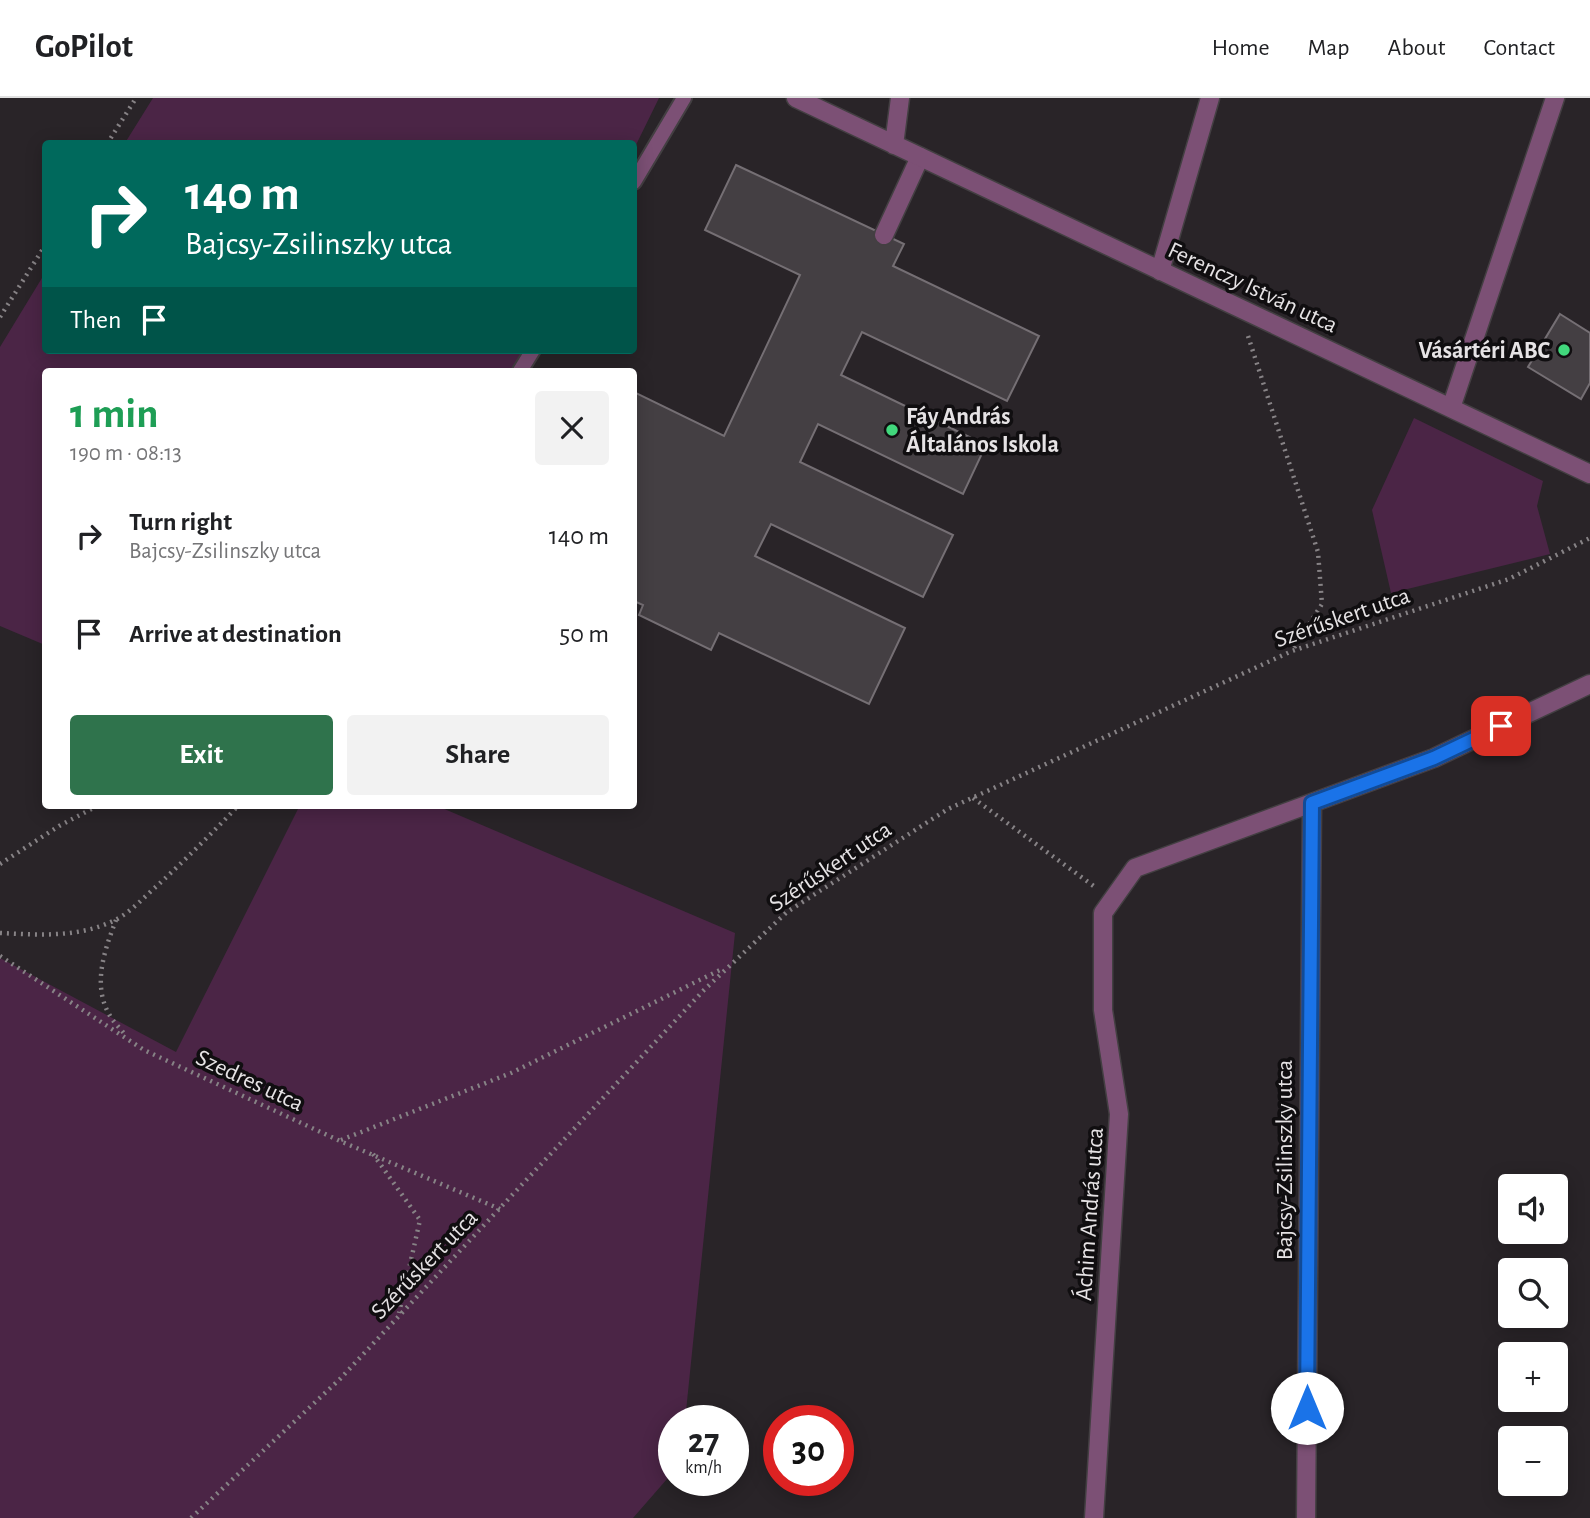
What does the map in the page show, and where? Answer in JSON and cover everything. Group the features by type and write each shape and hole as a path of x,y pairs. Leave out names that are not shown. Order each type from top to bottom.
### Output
{"street":[{"name":"Ferenczy István utca","path":"796,98 1590,474"},
{"path":"894,145 900,98"},
{"path":"1160,271 1210,98"},
{"path":"1451,408 1555,98"},
{"path":"884,235 920,157"},
{"path":"1108,906 1135,869 1434,758 1590,684"},
{"name":"Bajcsy-Zsilinszky utca","path":"1306,1518 1312,803"},
{"name":"Áchim András utca","path":"1094,1518 1119,1114 1103,1010 1108,906"}],"lane":[{"path":"637,177 684,98"}],"path":[{"path":"110,140 136,98"},
{"path":"0,317 42,250"},
{"path":"1239,308 1318,552 1322,604 1292,651"},
{"name":"Szérűskert utca","path":"191,1518 340,1379 704,989 787,912 948,809 1292,651 1509,579 1590,538"},
{"path":"973,798 1108,906"},
{"path":"0,863 59,825 91,809"},
{"path":"0,933 74,933 116,920 136,905 235,809"},
{"path":"116,920 106,948 101,990 108,1013 129,1040"},
{"name":"Szedres utca","path":"0,956 144,1050 340,1141 500,1209"},
{"path":"340,1141 511,1073 729,966"},
{"path":"373,1154 420,1220 399,1314"}],"shaded area":[{"path":"153,98 659,98 637,143 637,140 127,140"},
{"path":"42,278 42,354 529,354 522,368 42,368 42,644 0,626 0,347"},
{"path":"1414,418 1543,481 1537,506 1550,554 1391,593 1372,510"},
{"path":"298,809 444,809 735,933 687,1405 658,1405 658,1489 633,1518 0,1518 0,958 176,1052"}],"building":[{"name":"Fáy András Általános Iskola","path":"736,165 904,244 893,266 1039,336 1007,401 862,332 841,375 986,445 963,494 818,424 800,462 953,535 923,597 771,524 755,556 905,628 869,704 719,633 711,650 639,615 643,605 637,602 637,393 724,436 800,275 705,230"},
{"name":"Vásártéri ABC","path":"1560,314 1590,333 1590,383 1581,399 1528,367"}],"place":[{"name":"Vásártéri ABC","path":"1564,350"},
{"name":"Fáy András Általános Iskola","path":"892,430"}],"route":[{"path":"1307,1408 1312,803 1434,758 1501,726"}]}
